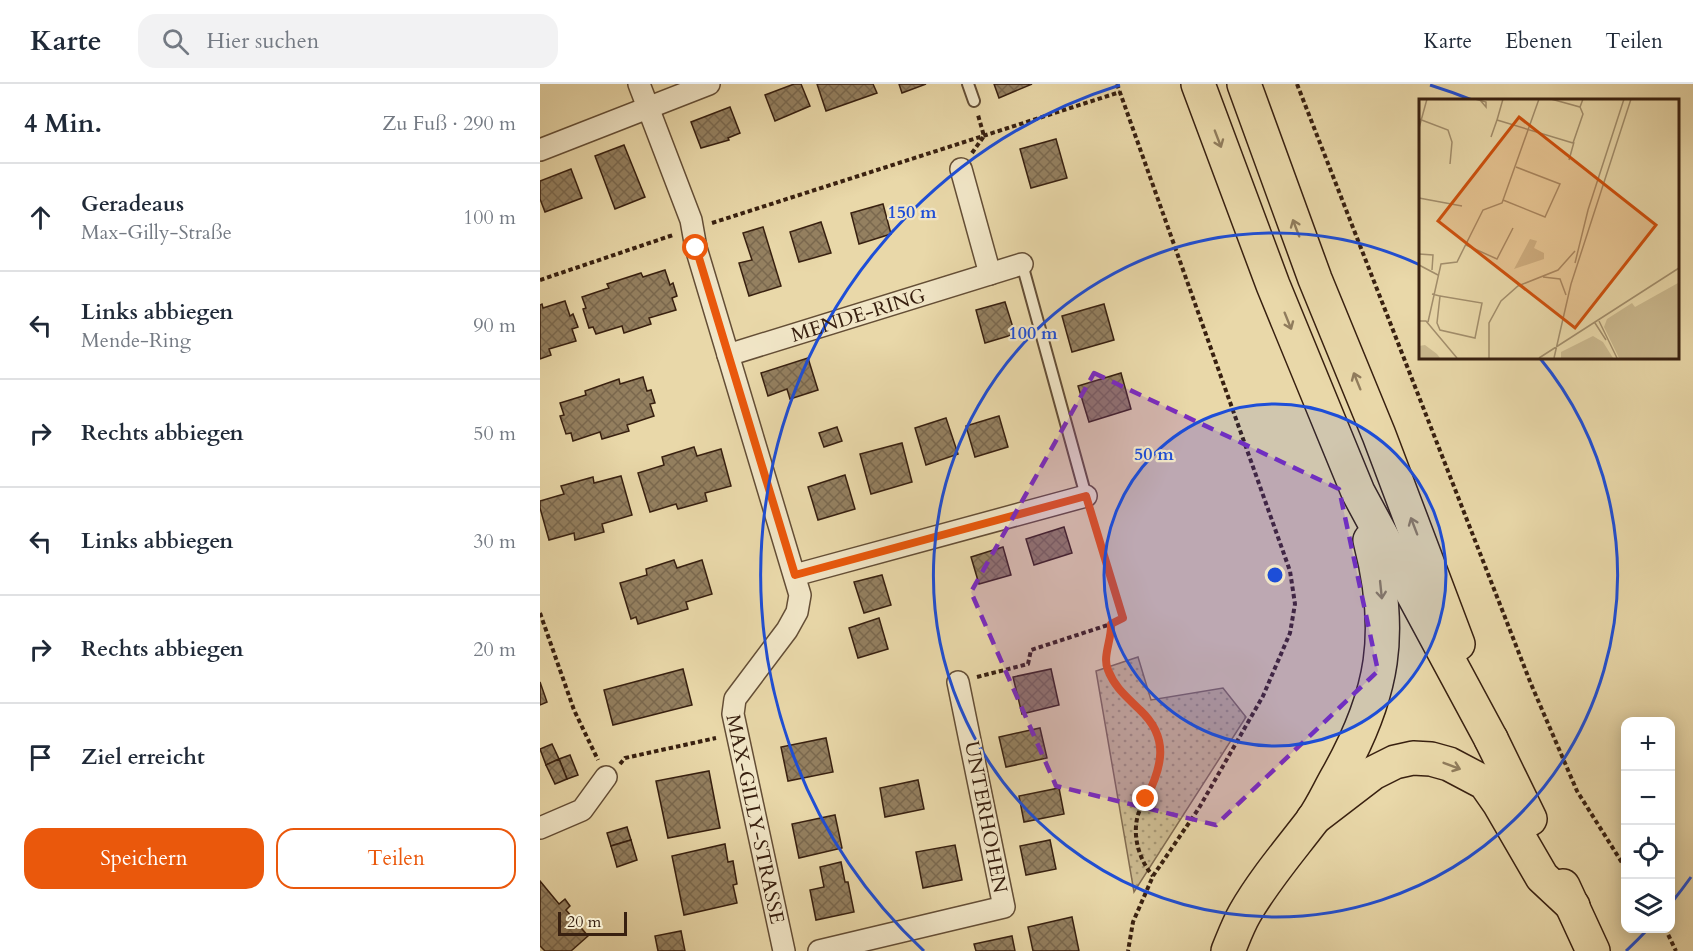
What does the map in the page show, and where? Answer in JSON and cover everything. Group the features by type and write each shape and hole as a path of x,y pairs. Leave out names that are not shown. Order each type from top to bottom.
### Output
{"main road":[{"path":"1198,84 1273,285 1358,492 1491,739 1593,951"},
{"path":"1244,84 1316,279 1453,627 1491,739"},
{"path":"1228,951 1244,914 1284,855 1313,819 1357,742 1375,690 1384,624 1379,575 1358,492"},
{"path":"1313,819 1373,773 1395,762 1413,758 1431,759 1449,764 1485,783 1542,877 1573,906"}],"street":[{"name":"MAX-GILLY-STRASSE","path":"639,84 692,220 696,248 800,595 797,612 787,630 735,699 733,714 784,951"},
{"path":"540,150 709,84"},
{"path":"961,169 990,274"},
{"name":"MENDE-RING","path":"728,355 1023,264"},
{"path":"795,575 1086,496"},
{"name":"UNTERHOHEN","path":"819,951 1004,907 958,682"},
{"path":"540,828 582,810 606,777"}],"lane":[{"path":"968,84 974,100"},
{"path":"1023,264 1086,496"}],"path":[{"path":"1117,84 1290,571 1295,604 1290,633 1263,696 1199,808 1153,876 1133,922 1128,951"},
{"path":"1298,84 1531,684 1577,791 1621,861"},
{"path":"540,280 1120,92"},
{"path":"958,682 1028,664 1031,650 1123,618 1086,496"},
{"path":"540,613 574,710 606,777 626,758 737,733"},
{"path":"1111,624 1106,668 1125,698 1141,710 1153,724 1160,745 1160,764 1138,814 1136,843 1144,866 1153,876"},
{"path":"1667,933 1676,951"}],"highlighted area":[{"path":"1094,373 1339,489 1378,671 1216,825 1056,786 971,592"}],"shaded area":[{"path":"1138,657 1151,700 1223,688 1246,717 1134,892 1096,671"}],"building":[{"path":"794,84 801,84 810,106 775,121 765,95"},
{"path":"817,84 873,84 877,93 826,111"},
{"path":"899,84 926,84 902,93"},
{"path":"994,84 1032,84 999,98"},
{"path":"730,107 740,133 728,138 729,140 701,148 691,122"},
{"path":"1056,139 1067,178 1031,188 1020,149"},
{"path":"624,145 645,197 615,209 595,156"},
{"path":"571,169 582,198 545,212 540,199 540,181"},
{"path":"883,204 891,234 859,244 851,213"},
{"path":"821,222 831,253 799,262 790,232"},
{"path":"763,227 781,286 749,296 739,263 752,260 743,233"},
{"path":"665,270 670,285 673,283 677,296 672,298 676,310 649,318 651,324 624,333 622,326 596,334 593,327 589,328 582,297 609,288 607,284 641,273 643,277"},
{"path":"565,301 570,316 573,314 578,327 572,329 576,341 549,349 551,355 540,359 540,305 542,304 543,308"},
{"path":"1005,302 1015,334 985,343 976,310"},
{"path":"1104,304 1114,340 1072,352 1062,316"},
{"path":"808,358 818,390 790,399 787,389 768,396 761,373"},
{"path":"1121,373 1131,409 1089,422 1078,386"},
{"path":"643,377 647,391 651,390 655,403 650,404 654,416 627,425 629,431 602,439 600,432 573,441 571,433 566,434 560,416 564,415 560,403 586,395 585,391 619,379 620,384"},
{"path":"999,416 1008,447 975,457 966,426"},
{"path":"946,418 958,454 926,465 915,428"},
{"path":"837,427 842,441 824,447 819,433"},
{"path":"902,443 912,482 871,494 860,454"},
{"path":"694,447 697,456 721,449 731,486 705,493 707,501 678,509 676,504 650,512 638,473 664,465 662,457"},
{"path":"845,475 855,509 818,520 808,487"},
{"path":"621,476 632,515 602,524 604,532 575,540 574,533 549,540 540,501 564,494 561,486 593,477 594,483"},
{"path":"1064,527 1072,553 1034,565 1026,539"},
{"path":"1003,547 1011,575 979,584 971,557"},
{"path":"674,560 677,568 702,560 712,594 686,602 688,609 638,624 636,617 631,619 620,583 647,575 646,569"},
{"path":"882,575 891,605 864,613 854,582"},
{"path":"879,618 888,649 858,658 849,628"},
{"path":"683,669 692,705 613,725 604,690"},
{"path":"1051,669 1059,705 1022,714 1013,677"},
{"path":"540,682 547,702 540,705"},
{"path":"1040,728 1047,758 1006,767 999,737"},
{"path":"826,738 833,772 788,781 781,747"},
{"path":"552,744 559,759 546,765 540,749"},
{"path":"570,755 578,775 567,779 559,759"},
{"path":"559,759 567,779 555,784 546,765"},
{"path":"709,771 720,828 668,838 656,781"},
{"path":"918,780 924,809 885,817 880,788"},
{"path":"1059,788 1064,814 1024,822 1019,796"},
{"path":"835,815 842,848 799,858 792,824"},
{"path":"627,827 631,840 611,846 607,833"},
{"path":"631,840 637,860 617,867 611,846"},
{"path":"1050,840 1056,869 1026,875 1020,846"},
{"path":"725,844 728,862 733,861 737,884 733,885 737,903 684,915 672,856"},
{"path":"955,845 962,880 923,888 916,852"},
{"path":"841,862 854,912 816,920 810,890 824,887 820,867"},
{"path":"540,881 559,904 565,899 570,906 566,910 588,936 571,951 545,951 540,946"},
{"path":"1072,917 1079,951 1033,951 1028,927"},
{"path":"681,931 685,951 658,951 655,936"},
{"path":"1012,936 1015,951 976,951 974,944"}],"route":[{"path":"696,248 795,575 1086,496 1123,618 1111,624 1106,668 1125,698 1141,710 1153,724 1160,745 1160,764 1146,799"}]}
